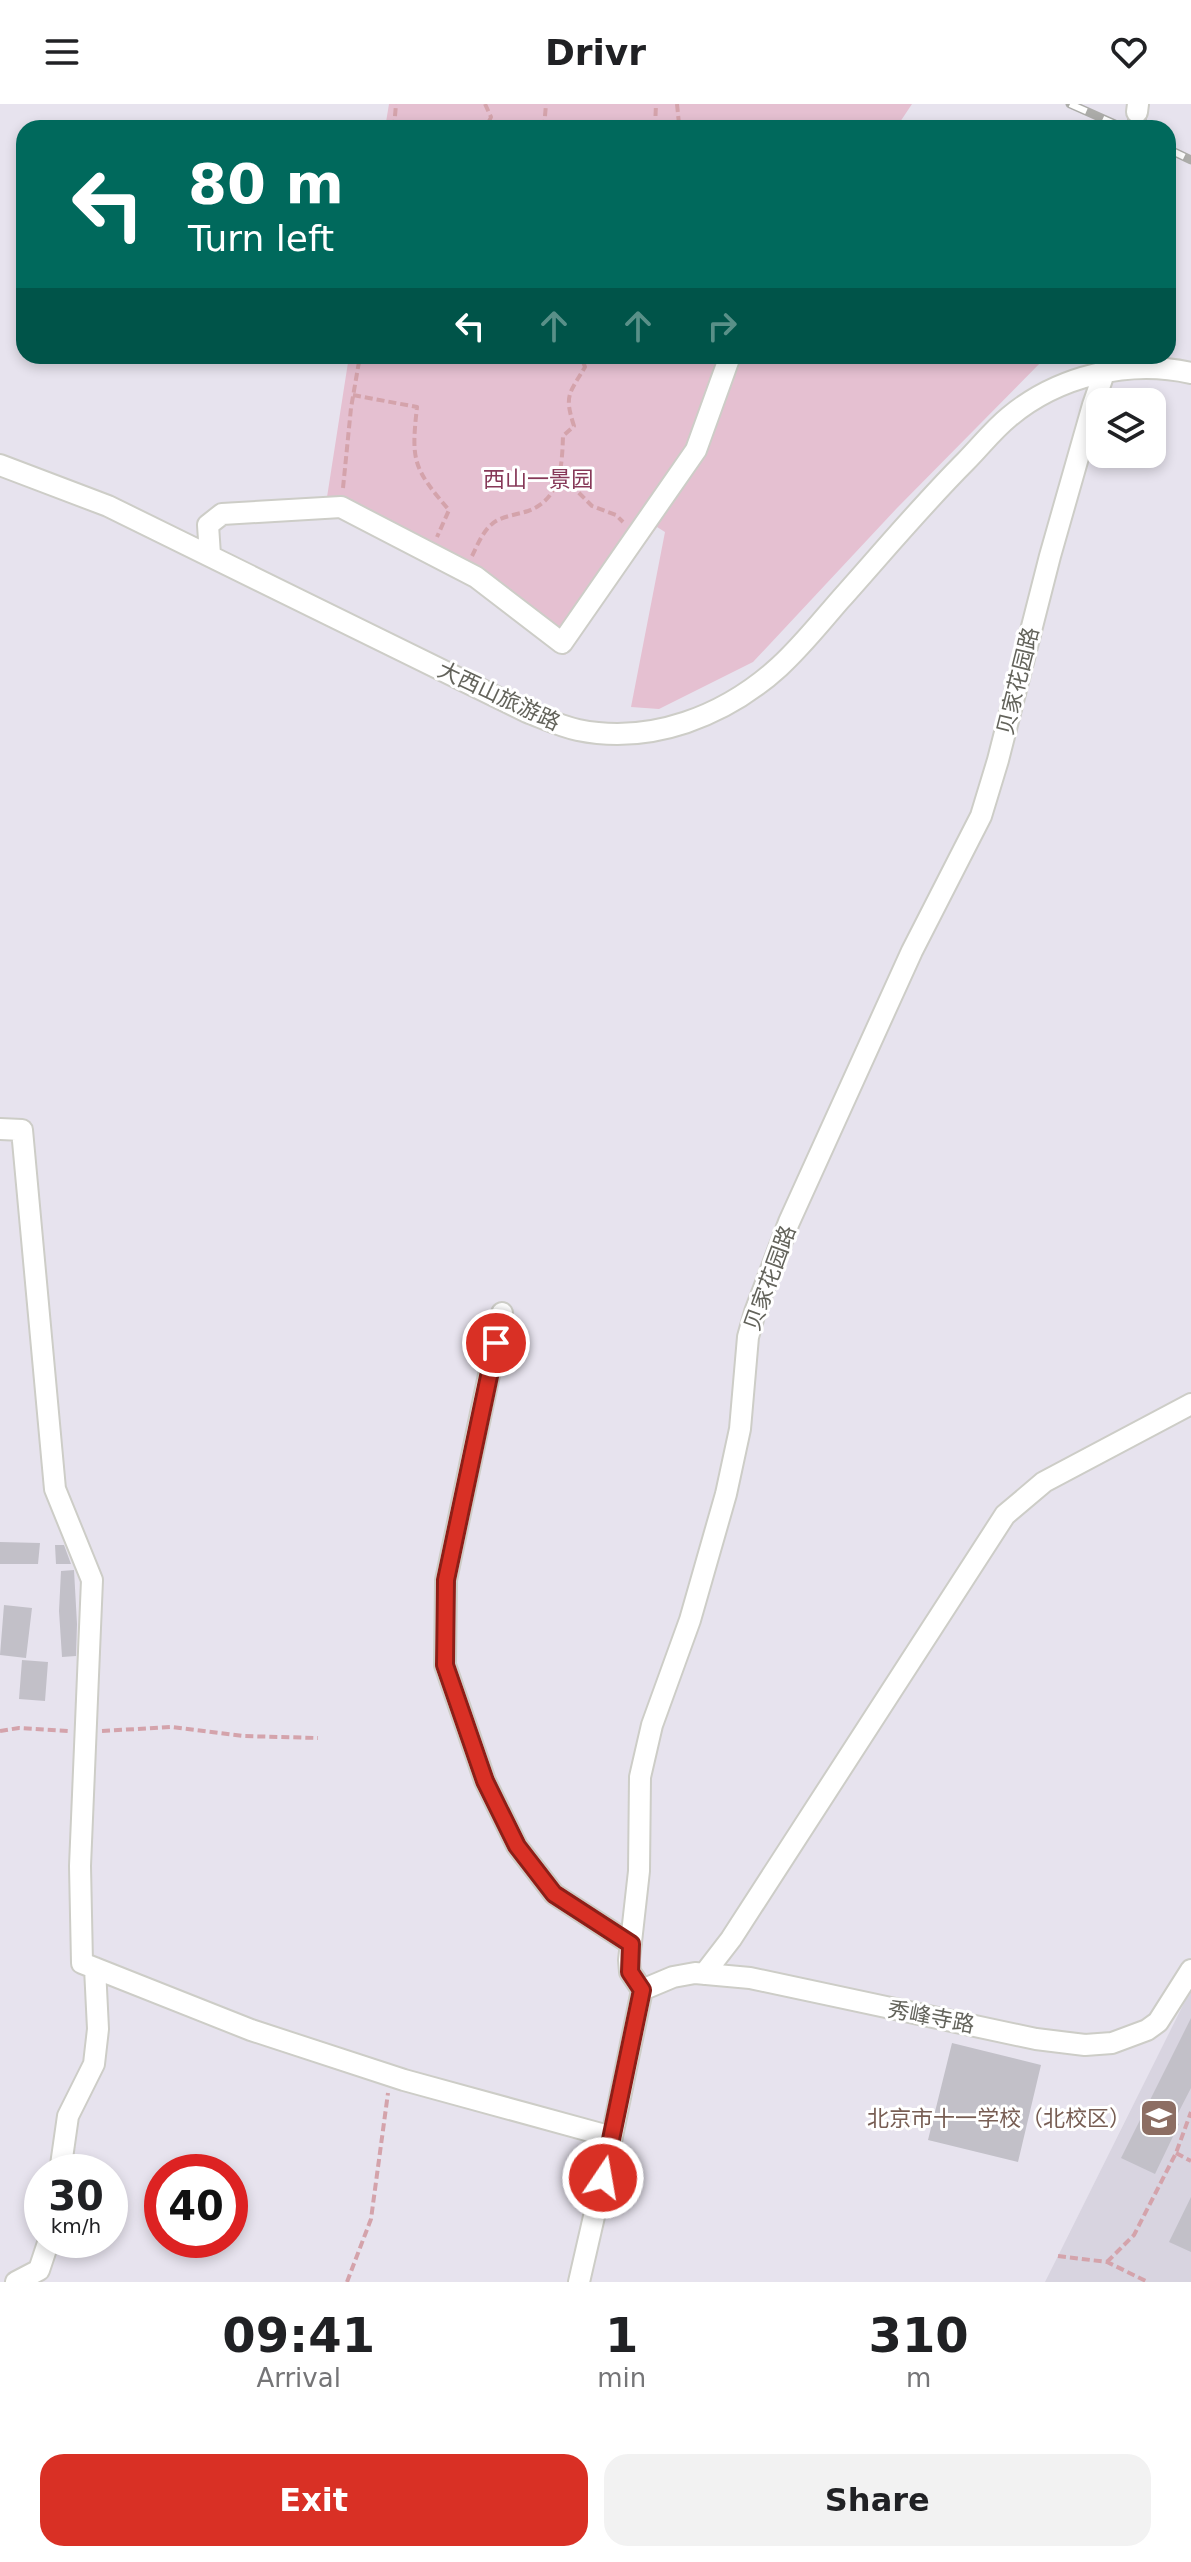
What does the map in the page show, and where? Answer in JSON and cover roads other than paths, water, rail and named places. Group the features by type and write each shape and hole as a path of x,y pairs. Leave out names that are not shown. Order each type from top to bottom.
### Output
{"street":[{"path":"210,555 208,525 222,514 341,507 464,570 562,643 696,450 727,364"},
{"name":"大西山旅游路","path":"0,465 108,506 488,695 552,722 598,733 650,731 704,717 760,682 799,646 944,482 1008,417 1107,364 1191,373"},
{"name":"贝家花园路","path":"579,2282 642,1990 630,1972 639,1871 640,1777 652,1725 690,1620 726,1494 740,1429 748,1337 789,1222 907,962 981,816 1050,556 1107,364"},
{"path":"0,1129 22,1130 55,1489 92,1580 80,1866 82,1963 251,2030 391,2075 612,2137"},
{"path":"502,1313 446,1580 445,1665 485,1781 517,1846 554,1894 631,1944"},
{"path":"704,1974 731,1939 1005,1515 1044,1482 1191,1404"},
{"path":"63,2154 68,2116 94,2064 98,2029 95,1968"},
{"name":"秀峰寺路","path":"642,1990 673,1977 704,1974 764,1981 1036,2039 1085,2045 1112,2043 1147,2030 1158,2022 1191,1970"},
{"path":"16,2282 39,2270 43,2258"}],"tunnel":[{"path":"1137,112 1137,120"}],"railway":[{"path":"1070,104 1106,120"},
{"path":"1176,153 1191,160"}],"place":[{"name":"北京市十一学校（北校区）","path":"1159,2118"}],"park label":[{"name":"西山一景园","path":"538,479"}]}
